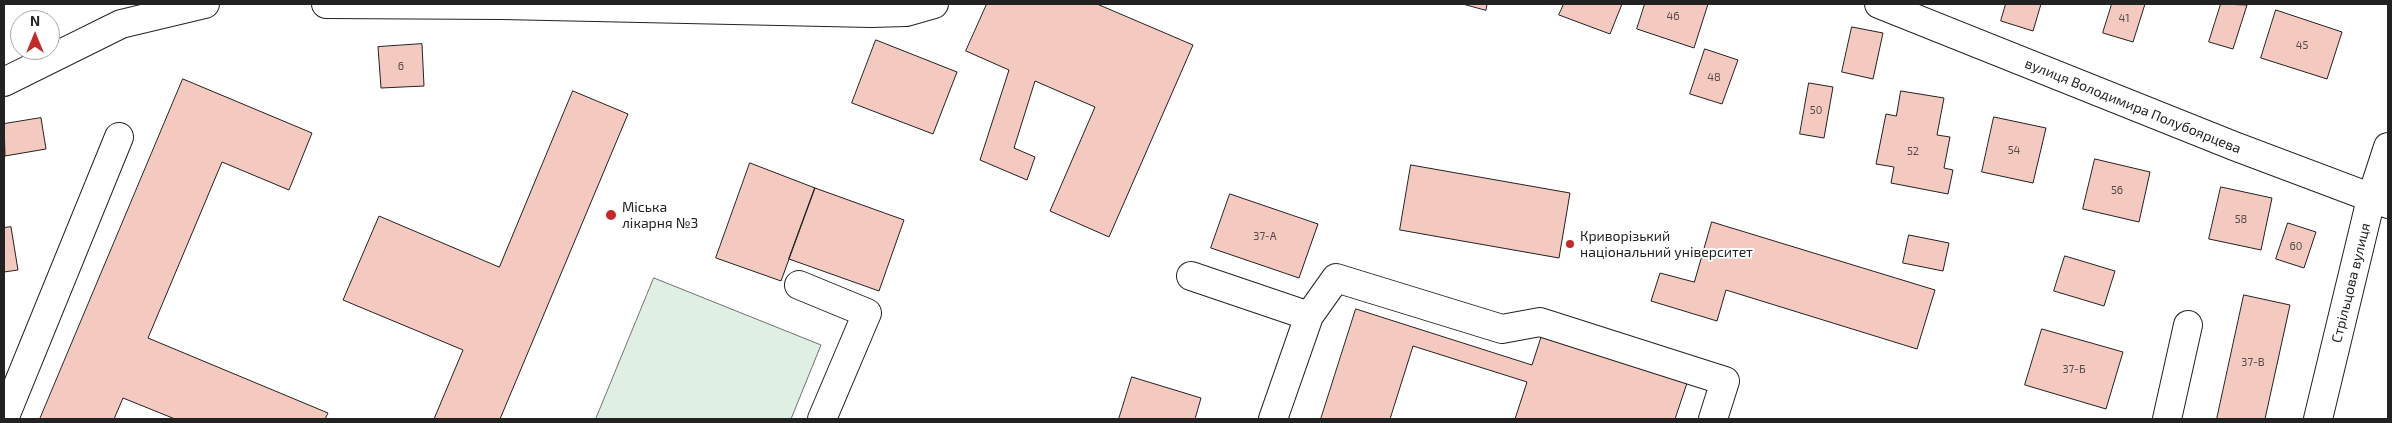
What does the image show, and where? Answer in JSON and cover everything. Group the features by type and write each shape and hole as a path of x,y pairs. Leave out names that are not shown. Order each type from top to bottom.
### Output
{"street":[{"path":"4,82 121,24 205,4"},
{"path":"326,4 502,4 871,13 906,12 934,4"},
{"name":"вулиця Володимира Полубоярцева","path":"1879,4 2234,146 2380,201"},
{"path":"4,419 119,138"},
{"name":"Стрільцова вулиця","path":"2318,419 2380,201 2388,147"},
{"path":"1191,276 1309,316"},
{"path":"1273,419 1309,316 1336,278 1502,329 1540,322 1725,381 1713,419"},
{"path":"799,285 867,313 822,419"},
{"path":"2167,419 2188,325"}],"green space":[{"path":"654,278 821,345 791,419 596,419"}],"building":[{"path":"987,4 1097,4 1193,45 1109,237 1050,211 1095,107 1035,81 1014,148 1035,157 1027,180 980,160 1009,70 966,51"},
{"path":"1463,4 1487,4 1486,10"},
{"path":"1564,4 1622,4 1610,34 1559,15"},
{"path":"1645,4 1708,4 1694,48 1637,29"},
{"path":"2006,4 2041,4 2033,31 2001,21"},
{"path":"2112,4 2145,4 2133,42 2103,33"},
{"path":"2221,4 2247,5 2233,49 2209,42"},
{"path":"2276,10 2342,32 2327,79 2261,58"},
{"path":"1852,27 1883,33 1873,79 1842,72"},
{"path":"876,40 957,72 933,134 852,103"},
{"path":"422,44 424,86 381,88 378,47"},
{"path":"1705,49 1738,60 1722,104 1690,94"},
{"path":"183,79 312,133 289,190 222,162 148,338 328,413 325,419 175,419 123,398 114,419 40,419"},
{"path":"1809,83 1833,87 1824,138 1800,134"},
{"path":"573,91 628,114 500,419 434,419 463,350 343,300 379,216 499,267"},
{"path":"1901,91 1944,98 1937,135 1950,137 1944,168 1953,170 1948,194 1891,183 1894,167 1876,164 1886,114 1896,116"},
{"path":"1994,117 2046,128 2033,183 1982,172"},
{"path":"41,118 46,149 5,156 4,124"},
{"path":"2095,159 2150,172 2139,222 2083,209"},
{"path":"750,163 815,188 781,281 716,258"},
{"path":"1411,165 1570,193 1559,258 1400,230"},
{"path":"2221,187 2272,198 2261,250 2209,239"},
{"path":"815,188 904,220 879,291 789,259"},
{"path":"1230,194 1318,224 1299,278 1211,248"},
{"path":"1712,222 1935,290 1917,349 1726,290 1717,321 1651,301 1660,273 1694,282"},
{"path":"2288,223 2316,232 2304,268 2276,259"},
{"path":"11,227 18,270 4,272 4,228"},
{"path":"1909,235 1949,243 1943,271 1903,263"},
{"path":"2065,256 2115,271 2104,306 2054,291"},
{"path":"2244,295 2290,305 2265,419 2217,419"},
{"path":"1356,309 1532,365 1542,334 1688,380 1675,419 1515,419 1527,382 1413,346 1390,419 1321,419"},
{"path":"2042,329 2123,352 2106,409 2025,385"},
{"path":"1132,377 1201,398 1195,419 1119,419"}],"place":[{"name":"Міська лікарня №3","path":"611,215"},
{"name":"Криворізький національний університет","path":"1570,244"}]}
